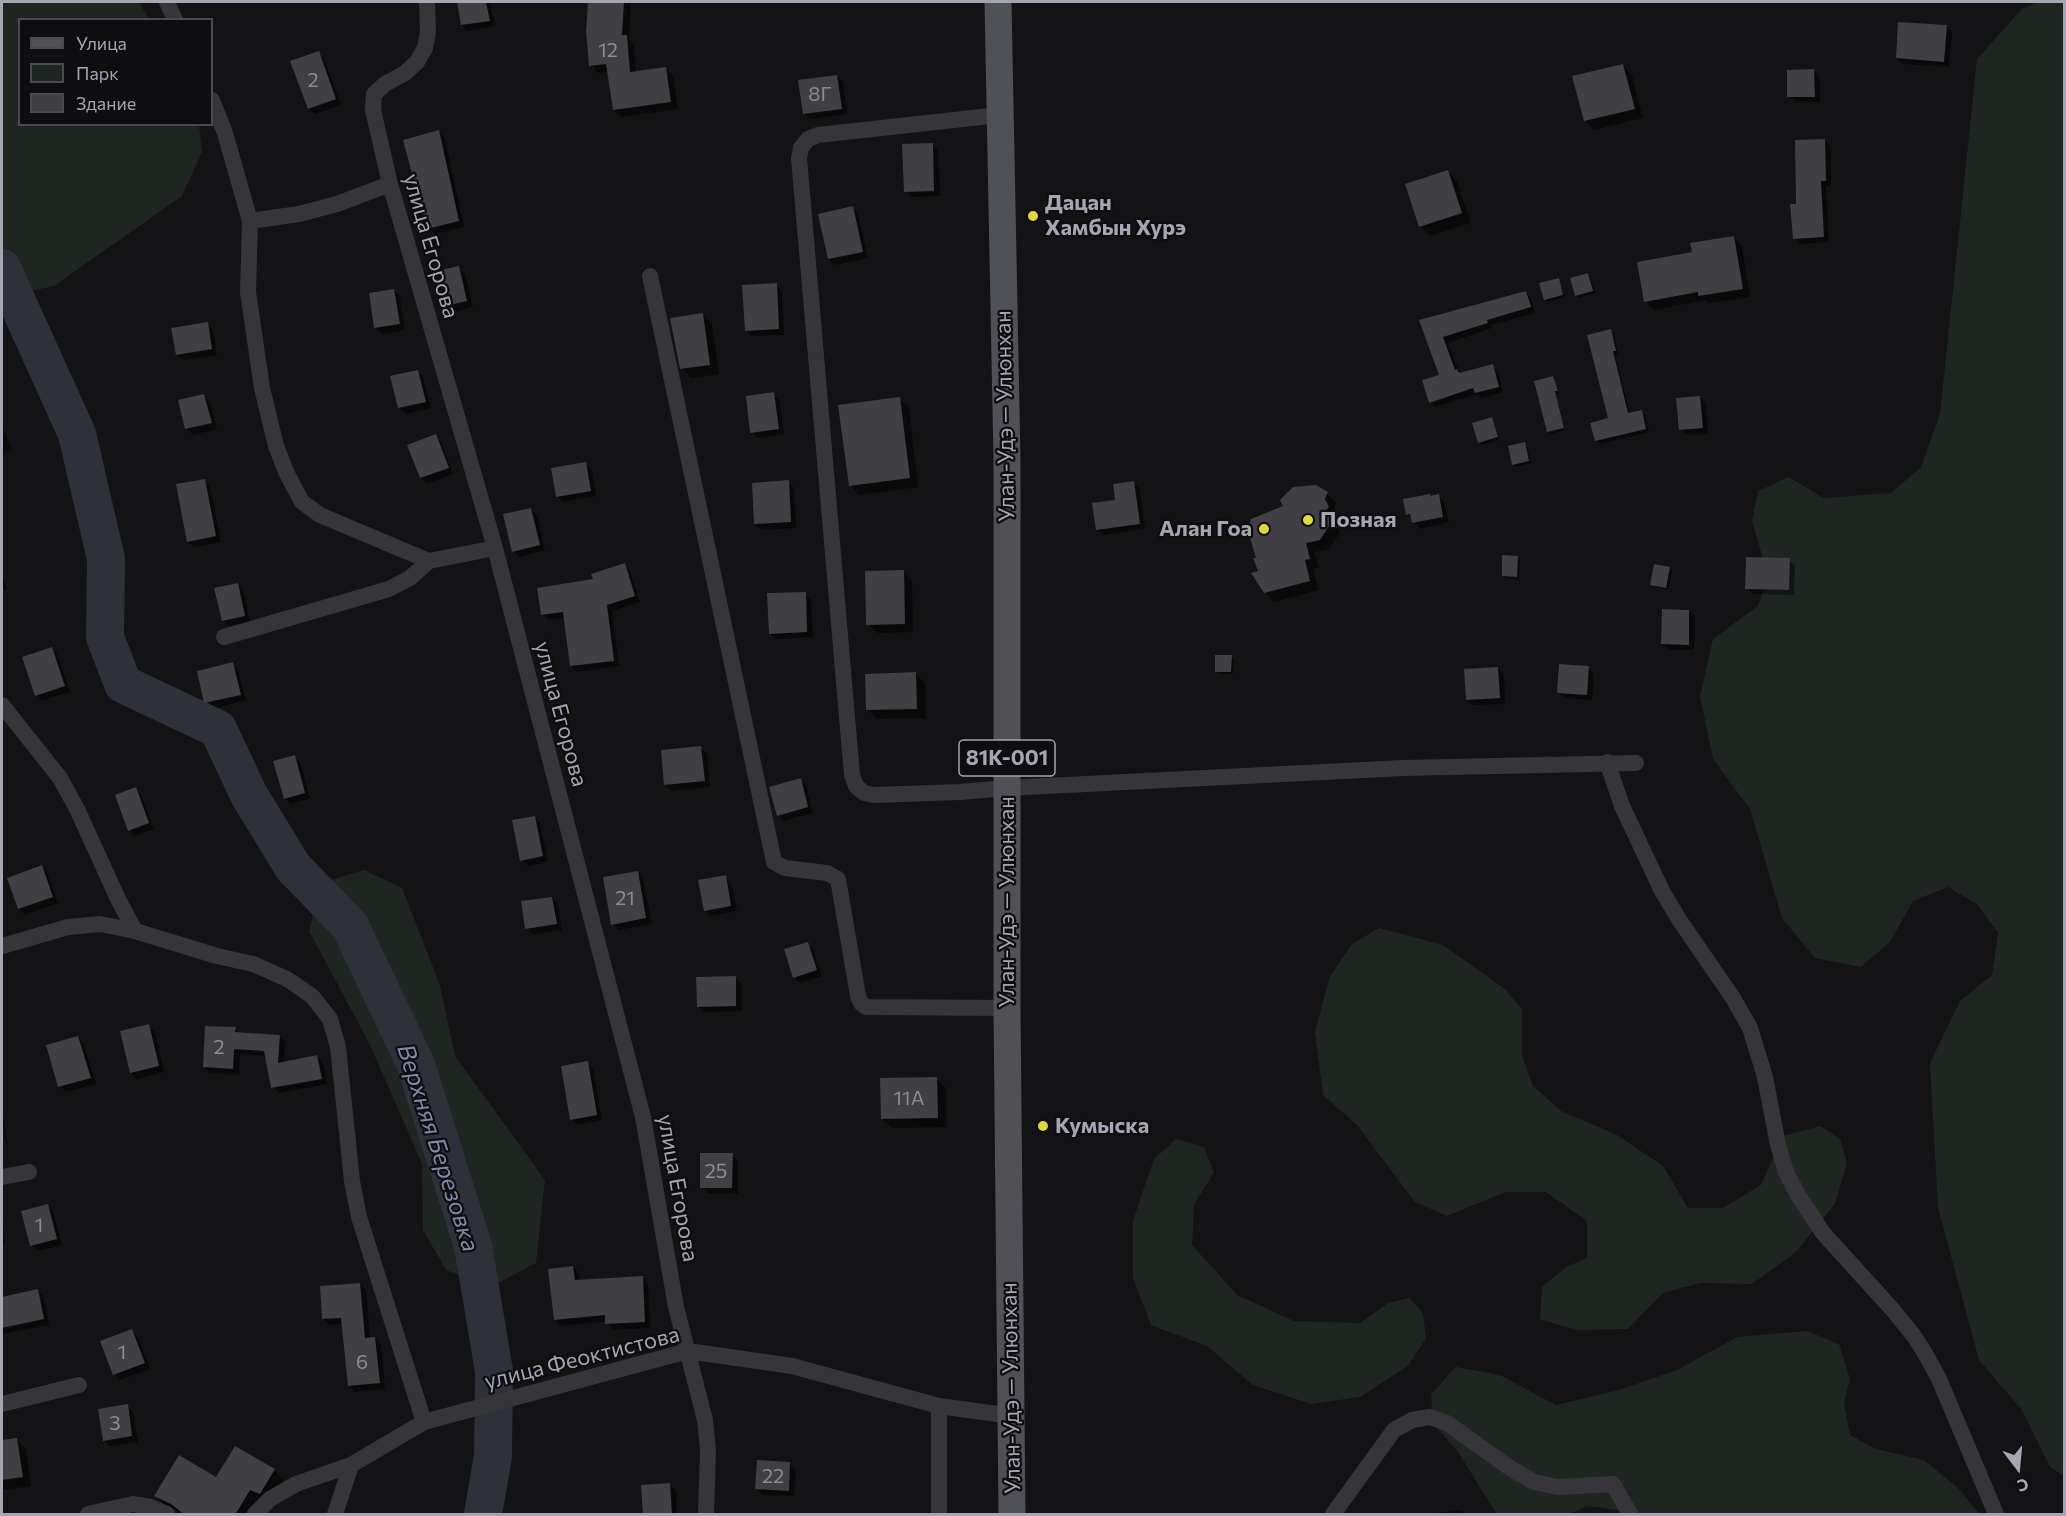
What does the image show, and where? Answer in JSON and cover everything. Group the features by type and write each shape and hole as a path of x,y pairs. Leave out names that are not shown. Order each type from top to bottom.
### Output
{"main road":[{"name":"Улан-Удэ — Улюнхан","path":"998,2 1007,460 1007,1008 1012,1515"}],"street":[{"path":"167,2 175,18"},
{"name":"улица Егорова","path":"427,2 428,32 425,48 417,62 405,73 385,84 374,94 373,110 390,184 495,548 643,1117 676,1306 705,1420 708,1450 706,1515"},
{"path":"213,103 225,133 250,221 248,292 253,337 276,446 286,474 302,502 320,515 429,561"},
{"path":"999,115 818,135 808,139 801,148 799,159 852,775 856,786 874,795 1404,768 1636,763"},
{"path":"250,221 299,214 327,207 390,184"},
{"path":"650,276 774,862 785,868 827,873 838,879 858,996 866,1007 1007,1008"},
{"path":"224,637 389,590 410,578 429,561 495,548"},
{"path":"2,705 7,723 35,746 60,778 135,931"},
{"path":"1607,762 1622,806 1662,891 1733,998 1750,1028 1765,1077 1778,1145 1786,1172 1823,1233 1892,1309 1926,1355 1940,1379 1996,1515"},
{"path":"2,946 68,927 100,924 135,931 217,956 253,964 287,979 312,996 330,1019 338,1047 352,1181 359,1217 424,1422"},
{"path":"2,1177 29,1172"},
{"name":"улица Феоктистова","path":"255,1515 270,1499 296,1484 351,1465 424,1422 688,1351 792,1366 939,1406 1012,1416"},
{"path":"2,1404 79,1385"},
{"path":"939,1406 939,1515"},
{"path":"1334,1515 1394,1430 1412,1420 1430,1417 1447,1423 1510,1468 1534,1482 1558,1487 1613,1484 1630,1515"},
{"path":"335,1515 351,1465"},
{"path":"88,1515 133,1504 151,1507 167,1515"}],"green space":[{"path":"2,2 139,2 148,18 18,18 18,126 199,126 202,152 182,196 54,286 2,297"},
{"path":"2038,2 2064,2 2064,1476 2050,1467 2022,1410 1979,1360 1938,1208 1930,1063 1960,1001 1992,975 1998,933 1977,904 1948,887 1913,901 1890,942 1861,967 1815,958 1782,918 1750,809 1713,759 1700,696 1713,639 1758,606 1768,576 1752,521 1758,491 1789,477 1823,498 1891,493 1921,467 1940,414 1977,59 2022,9"},
{"path":"364,870 402,888 440,985 455,1056 545,1180 536,1263 489,1288 446,1270 423,1230 422,1164 370,1045 309,931 321,883"},
{"path":"1379,928 1443,945 1505,989 1522,1009 1522,1056 1533,1086 1561,1111 1617,1135 1663,1166 1688,1208 1723,1208 1761,1185 1783,1136 1820,1126 1840,1139 1847,1163 1835,1204 1795,1253 1752,1284 1700,1283 1663,1293 1628,1329 1576,1330 1540,1319 1542,1287 1566,1267 1587,1258 1587,1221 1546,1192 1506,1192 1447,1216 1415,1202 1357,1125 1323,1095 1315,1032 1330,976 1352,944"},
{"path":"1176,1139 1204,1147 1214,1173 1194,1204 1192,1245 1237,1295 1294,1321 1360,1323 1388,1303 1409,1298 1423,1313 1426,1338 1408,1366 1360,1397 1311,1404 1253,1385 1207,1346 1151,1325 1133,1278 1133,1220 1154,1159"},
{"path":"1807,1331 1839,1344 1850,1379 1844,1403 1850,1435 1876,1449 1924,1460 1959,1489 1979,1514 1637,1514 1587,1506 1570,1514 1500,1514 1496,1513 1458,1452 1433,1423 1431,1394 1456,1367 1500,1375 1556,1405 1619,1390 1677,1370 1737,1337"}],"building":[{"path":"457,2 486,2 490,21 461,25"},
{"path":"588,2 624,2 622,35 627,35 630,72 666,67 671,102 613,110 606,64 589,66 586,31"},
{"path":"1898,22 1947,25 1944,62 1896,58"},
{"path":"319,51 336,99 308,109 290,61"},
{"path":"1623,64 1635,109 1584,121 1572,76"},
{"path":"1814,69 1815,97 1787,97 1787,70"},
{"path":"837,75 842,109 803,114 798,80"},
{"path":"439,130 459,221 427,229 403,140"},
{"path":"1825,139 1826,181 1821,181 1824,237 1793,239 1790,204 1796,204 1795,140"},
{"path":"933,143 934,191 904,192 902,144"},
{"path":"1448,170 1462,213 1419,227 1405,184"},
{"path":"853,206 863,252 828,259 818,214"},
{"path":"1734,236 1743,289 1698,296 1698,292 1644,302 1637,262 1692,252 1690,243"},
{"path":"459,266 467,301 449,305 441,270"},
{"path":"1588,273 1593,291 1575,296 1570,278"},
{"path":"1559,278 1563,295 1544,300 1539,283"},
{"path":"777,283 779,329 745,331 742,285"},
{"path":"394,289 400,324 374,328 369,293"},
{"path":"1526,291 1531,307 1487,320 1488,323 1443,337 1455,370 1457,369 1459,373 1493,364 1499,387 1475,393 1473,388 1429,403 1422,380 1439,375 1419,320"},
{"path":"703,313 710,365 680,369 670,318"},
{"path":"208,322 212,349 176,355 171,328"},
{"path":"1611,329 1616,351 1613,351 1628,413 1642,410 1646,429 1595,441 1590,423 1608,418 1587,335"},
{"path":"418,370 426,402 398,408 390,376"},
{"path":"1553,376 1564,428 1547,432 1534,381"},
{"path":"774,392 779,429 750,433 746,396"},
{"path":"204,394 212,423 185,429 178,400"},
{"path":"1700,396 1703,428 1679,430 1676,398"},
{"path":"900,397 910,478 849,486 838,405"},
{"path":"1492,417 1498,437 1478,443 1472,423"},
{"path":"436,434 449,468 420,478 407,445"},
{"path":"1525,442 1529,461 1512,465 1508,446"},
{"path":"586,462 591,491 556,497 551,468"},
{"path":"205,479 216,536 187,542 176,484"},
{"path":"789,480 791,522 754,524 752,483"},
{"path":"1134,481 1140,524 1096,530 1092,503 1115,500 1113,484"},
{"path":"1316,485 1328,492 1325,499 1329,507 1327,509 1331,523 1320,540 1306,543 1310,559 1305,560 1310,581 1264,593 1251,573 1258,571 1248,531 1251,519 1283,506 1280,500 1293,487"},
{"path":"1430,494 1430,496 1439,494 1443,517 1412,523 1410,514 1406,515 1403,499"},
{"path":"531,508 540,545 512,552 503,514"},
{"path":"1502,555 1518,556 1517,577 1502,576"},
{"path":"1746,557 1790,558 1789,590 1745,589"},
{"path":"625,563 635,596 607,605 614,661 570,666 563,612 541,615 537,588 593,579 591,574"},
{"path":"1654,564 1670,567 1666,588 1650,585"},
{"path":"904,570 905,624 866,625 865,571"},
{"path":"238,583 245,616 222,621 214,588"},
{"path":"806,592 807,632 769,634 767,593"},
{"path":"1662,609 1689,610 1689,645 1661,644"},
{"path":"52,647 65,686 35,696 22,657"},
{"path":"1215,655 1232,655 1231,672 1215,672"},
{"path":"233,662 241,695 204,703 197,671"},
{"path":"1559,664 1589,666 1587,695 1557,693"},
{"path":"1498,667 1500,698 1466,700 1464,669"},
{"path":"916,672 917,709 866,710 865,674"},
{"path":"701,746 705,781 664,785 661,750"},
{"path":"295,755 305,793 284,799 273,761"},
{"path":"801,778 808,807 777,816 769,787"},
{"path":"136,787 149,823 128,831 115,795"},
{"path":"535,816 543,856 520,861 512,820"},
{"path":"42,865 53,897 18,909 7,878"},
{"path":"638,871 646,918 611,925 603,877"},
{"path":"726,875 731,906 704,911 698,880"},
{"path":"552,897 557,924 525,929 521,901"},
{"path":"808,942 817,970 793,978 784,949"},
{"path":"736,976 736,1006 697,1007 696,977"},
{"path":"149,1024 159,1066 130,1073 120,1031"},
{"path":"205,1026 236,1027 235,1032 280,1035 278,1063 317,1055 322,1079 271,1088 264,1051 234,1049 233,1069 203,1067"},
{"path":"78,1036 91,1078 58,1087 46,1045"},
{"path":"588,1061 597,1115 570,1120 561,1066"},
{"path":"937,1077 938,1118 881,1119 880,1078"},
{"path":"700,1153 733,1153 732,1188 700,1188"},
{"path":"48,1204 57,1239 30,1246 21,1211"},
{"path":"573,1266 575,1280 643,1276 645,1322 605,1324 605,1315 554,1320 548,1269"},
{"path":"360,1283 365,1338 375,1337 380,1383 348,1386 341,1318 322,1319 320,1286"},
{"path":"38,1289 44,1319 2,1328 2,1297"},
{"path":"132,1329 145,1363 113,1375 100,1341"},
{"path":"128,1404 132,1436 103,1441 98,1409"},
{"path":"17,1438 23,1477 2,1480 2,1440"},
{"path":"235,1446 275,1469 260,1494 250,1490 235,1515 185,1515 171,1504 154,1496 179,1455 216,1477"},
{"path":"757,1460 790,1462 789,1491 755,1489"},
{"path":"670,1483 672,1515 643,1515 641,1485"}],"waterway":[{"name":"Верхняя Березовка","path":"2,268 77,434 106,559 105,637 123,684 218,729 249,795 293,867 350,926 416,1065 473,1246 494,1371 493,1456 483,1514"}],"place":[{"name":"Дацан Хамбын Хурэ","path":"1033,216"},
{"name":"Позная","path":"1308,520"},
{"name":"Алан Гоа","path":"1264,529"},
{"name":"Кумыска","path":"1043,1126"}]}
